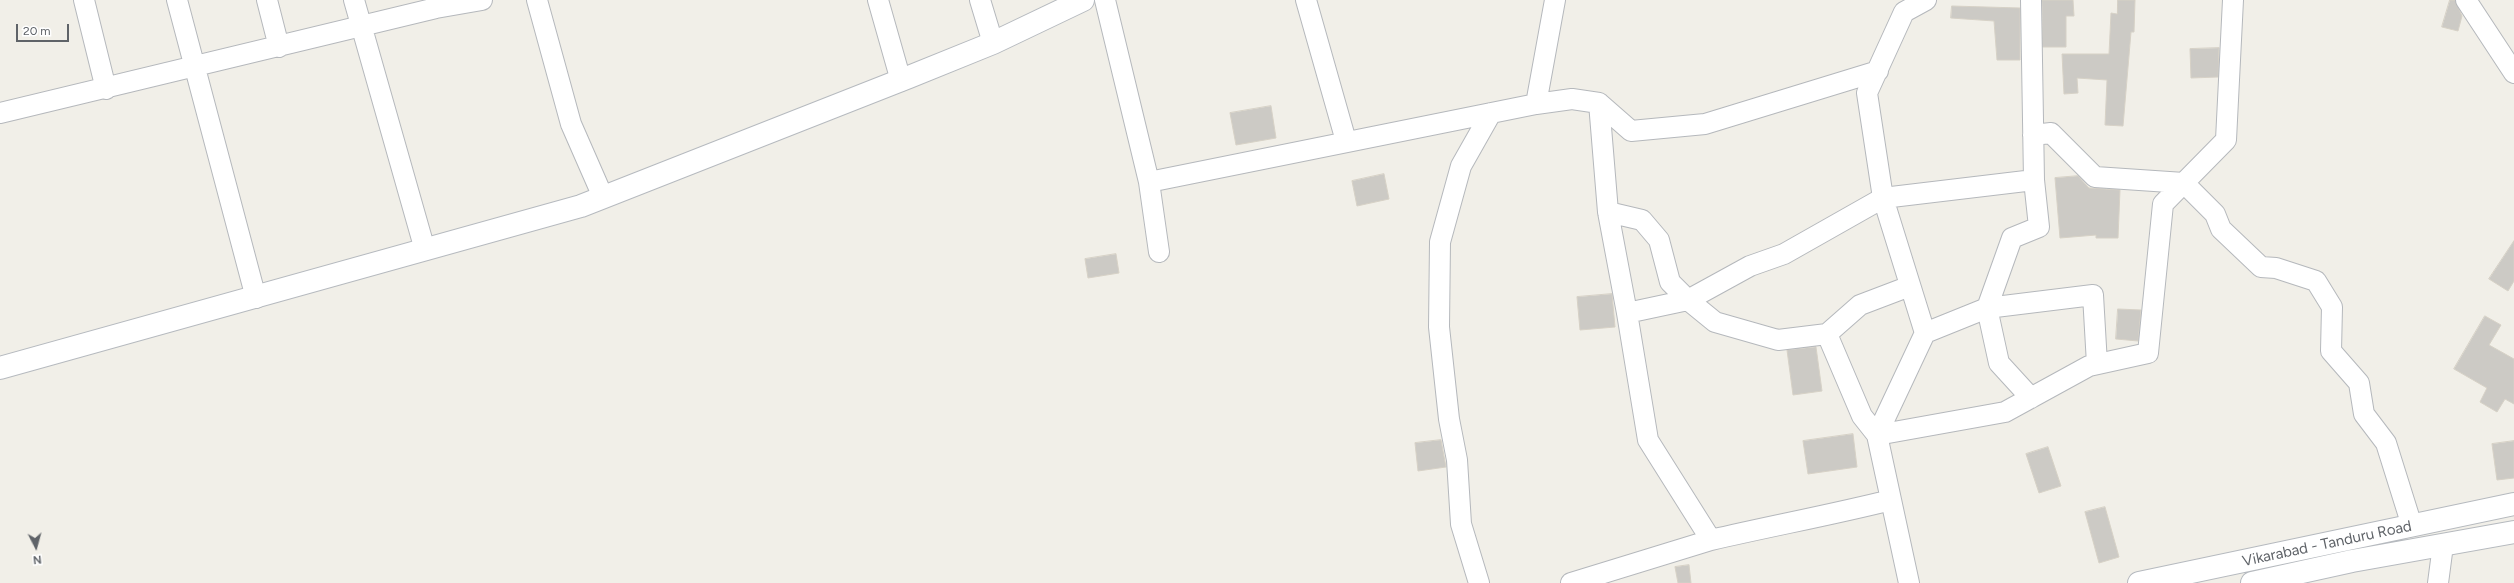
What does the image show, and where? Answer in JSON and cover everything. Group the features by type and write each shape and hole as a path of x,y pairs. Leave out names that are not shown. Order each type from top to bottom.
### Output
{"street":[{"path":"84,0 106,89"},
{"path":"177,0 256,298"},
{"path":"267,0 279,47"},
{"path":"354,0 425,250"},
{"path":"0,113 361,28 436,8 482,0"},
{"path":"537,0 571,124 603,197"},
{"path":"878,0 901,81"},
{"path":"980,0 993,43"},
{"path":"0,368 256,298 581,206 901,81 993,43 1083,0"},
{"path":"1105,0 1149,182 1159,252"},
{"path":"1306,0 1346,141"},
{"path":"1536,104 1555,0"},
{"path":"1925,333 1883,198 1867,93 1904,12 1926,0"},
{"path":"2026,0 2031,0 2034,180 2039,226 2012,238 1987,308 1999,363 2031,398"},
{"path":"1877,435 2005,412 2088,366 2148,353 2163,204 2226,140 2233,0"},
{"path":"2466,0 2514,73"},
{"path":"1149,182 1346,141 1536,104 1572,100 1599,103 1631,131 1705,124 1878,71"},
{"path":"1599,103 1608,212 1627,313 1648,440 1711,540"},
{"path":"1479,583 1461,524 1457,460 1449,419 1439,327 1440,242 1461,166 1491,113"},
{"path":"2033,135 2050,133 2096,177 2184,183 2215,214 2221,229 2261,267 2276,268 2316,281 2332,307 2331,351 2359,383 2364,414 2386,443 2412,526"},
{"path":"1627,313 1688,300 1750,266 1784,254 1883,198 2034,180"},
{"path":"1608,212 1642,220 1659,240 1670,282 1688,300 1715,322 1778,340 1827,334 1860,305 1910,286"},
{"path":"1877,435 1925,333 1987,308 2093,295 2096,364"},
{"path":"1827,334 1862,416 1877,435 1909,583"},
{"path":"1571,583 1711,540 1772,526 1811,520 1891,500"},
{"name":"Vikarabad - Tanduru Road","path":"2139,583 2514,504"},
{"name":"Vikarabad - Tanduru Road","path":"2252,583 2371,557 2514,532"},
{"path":"2365,535 2371,557"},
{"path":"2438,583 2443,545"}],"building":[{"path":"2042,0 2073,0 2074,16 2066,16 2066,47 2043,47"},
{"path":"2118,0 2135,0 2134,32 2131,32 2123,126 2105,125 2107,80 2077,78 2078,93 2064,94 2062,54 2109,54 2111,13 2117,14"},
{"path":"2450,0 2455,0 2462,16 2458,31 2442,27"},
{"path":"1952,6 2020,8 2020,60 1997,60 1994,21 1951,18"},
{"path":"2219,48 2218,77 2191,78 2190,49"},
{"path":"1271,106 1276,138 1236,145 1230,113"},
{"path":"1384,174 1389,199 1357,206 1352,181"},
{"path":"2078,176 2089,188 2120,190 2118,238 2096,238 2096,235 2060,238 2055,178"},
{"path":"2514,241 2514,281 2508,291 2489,279"},
{"path":"1116,254 1119,273 1088,278 1085,259"},
{"path":"1612,294 1615,327 1580,330 1577,297"},
{"path":"2118,309 2141,310 2138,341 2116,339"},
{"path":"2485,316 2501,325 2489,345 2514,359 2514,404 2505,399 2497,412 2480,402 2487,388 2454,369"},
{"path":"1816,347 1822,391 1793,395 1787,350"},
{"path":"1853,434 1857,467 1808,474 1803,441"},
{"path":"1441,440 1446,467 1418,471 1415,443"},
{"path":"2514,441 2514,478 2497,480 2492,444"},
{"path":"2048,447 2061,486 2039,493 2026,454"},
{"path":"2105,507 2119,557 2099,563 2085,512"},
{"path":"1689,565 1691,583 1678,583 1675,567"}]}
